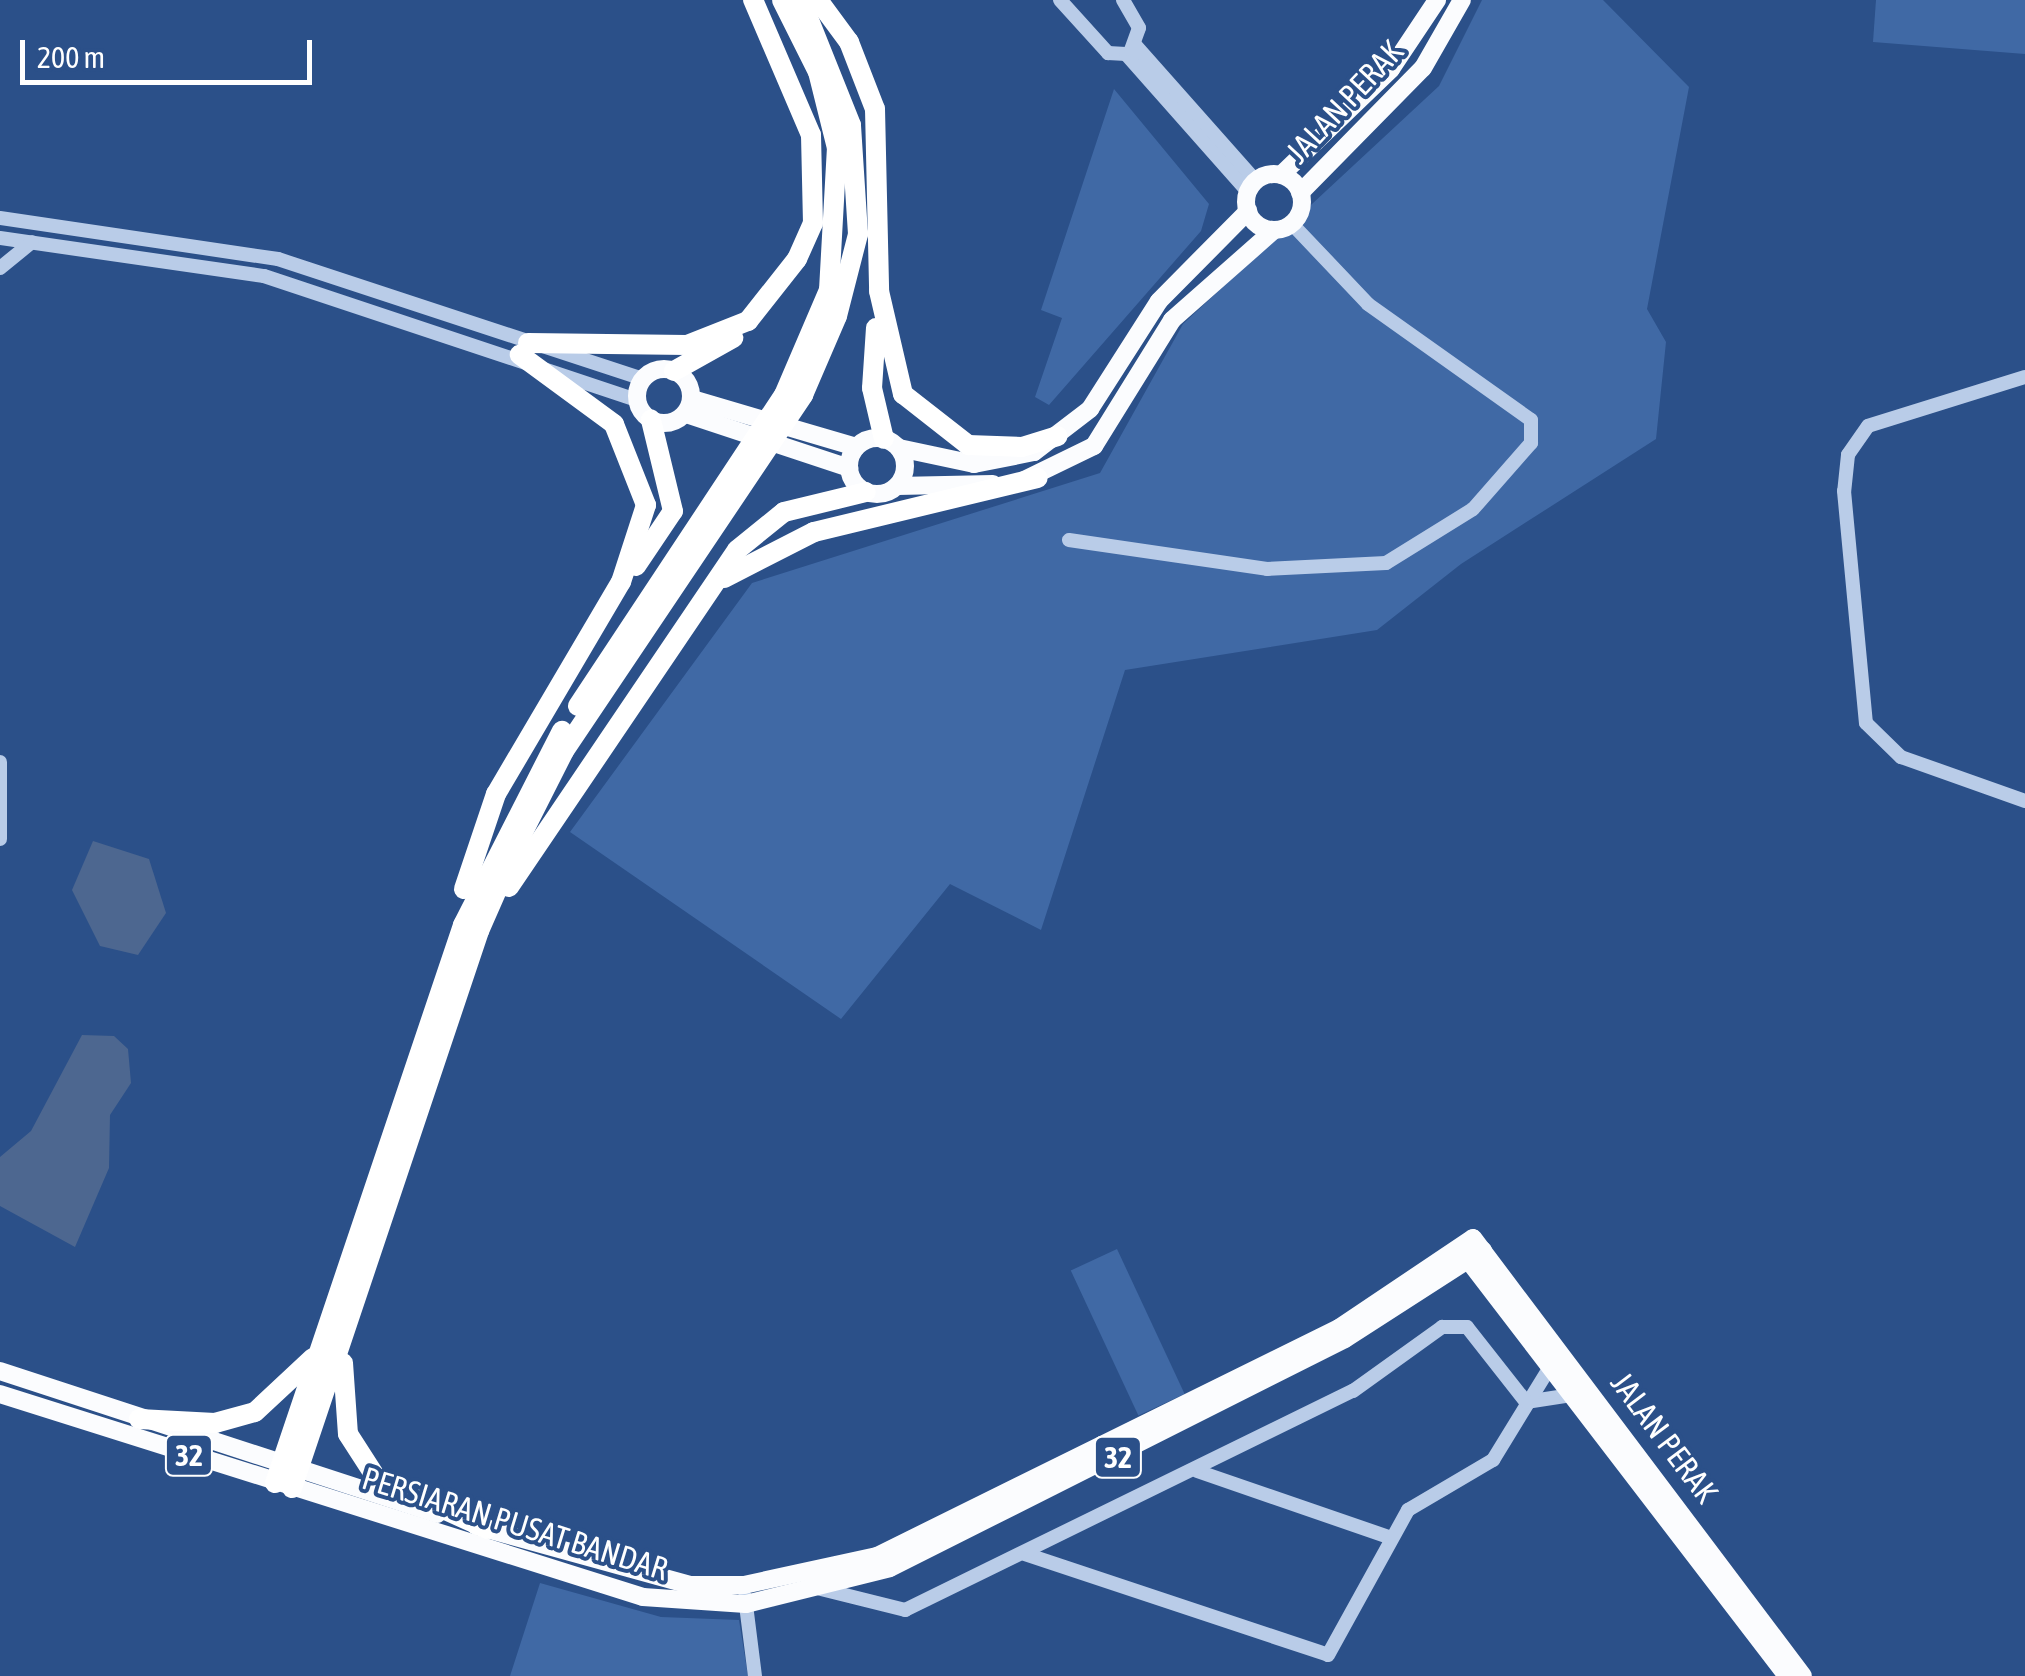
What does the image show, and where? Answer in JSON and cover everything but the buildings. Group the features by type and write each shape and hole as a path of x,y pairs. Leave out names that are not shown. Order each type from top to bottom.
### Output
{"highway":[{"path":"674,371 728,344 797,259 813,223 817,175 799,95 753,0"},
{"path":"423,1030 492,854 538,768 814,337 837,260 838,163 818,72 782,0"},
{"path":"287,1477 479,931 564,752 766,453 838,316 858,234 851,125 832,58 801,0"},
{"path":"818,0 849,42 875,109 879,292 872,388 891,444"},
{"path":"879,292 892,369 942,433 994,448 1056,436"},
{"path":"524,349 648,350 748,321"},
{"path":"524,349 598,408 629,449 646,505 621,582"},
{"path":"487,1529 398,1493 360,1456 340,1407 339,1328 423,1030 496,794 621,582 673,511 651,420"},
{"path":"712,586 769,548 814,532 1038,478"},
{"path":"479,931 712,586 784,512 866,492"},
{"path":"139,1419 215,1423 255,1412 292,1386 339,1328"}],"main road":[{"name":"JALAN PERAK","path":"1281,175 1390,69 1437,0"},
{"name":"JALAN PERAK","path":"1300,192 1422,68 1462,0"},
{"path":"689,406 674,371 643,379 637,400 651,420 689,406 806,445 849,468 866,492 897,486 1038,478 1094,446 1172,320 1283,227 1300,192 1281,175 1251,195 1158,302 1090,409 1056,436 1005,464 941,462 891,444 806,445"},
{"path":"1251,195 1283,227"},
{"path":"891,444 906,464 897,486"},
{"path":"849,468 856,447"},
{"name":"JALAN PERAK","path":"1471,1249 1550,1367 1787,1676"},
{"name":"JALAN PERAK","path":"1471,1249 1579,1375 1803,1676"},
{"name":"PERSIARAN PUSAT BANDAR","path":"0,1370 287,1477 643,1597 745,1595 821,1588 890,1568 1119,1457 1345,1339 1471,1249"},
{"name":"PERSIARAN PUSAT BANDAR","path":"0,1394 665,1582 745,1595 877,1556 1014,1492 1340,1328 1471,1249"},
{"path":"1575,1400 1579,1375"}],"street":[{"path":"1060,0 1108,53 1131,50"},
{"path":"1123,0 1136,16 1131,50 1251,195"},
{"path":"0,220 227,247 524,349 637,400"},
{"path":"1069,540 1267,569 1386,562 1473,510 1532,444 1531,420 1368,304 1283,227"},
{"path":"0,238 264,276 643,379"},
{"path":"0,268 33,241"},
{"path":"2025,378 1868,426 1848,455 1844,490 1866,723 1901,757 2025,802"},
{"path":"0,762 0,840"},
{"path":"821,1588 905,1610 1352,1392 1455,1324 1467,1327 1526,1402"},
{"path":"1025,1554 1328,1655 1389,1537 1408,1510 1493,1460 1550,1367"},
{"path":"1526,1402 1575,1400"},
{"path":"1196,1470 1389,1537"},
{"path":"745,1595 755,1676"}],"shaded area":[{"path":"1482,0 1603,0 1689,87 1647,309 1666,342 1656,439 1461,564 1377,630 1125,670 1041,930 950,884 841,1019 570,832 752,583 1100,473 1183,324 1439,86"},
{"path":"1876,0 2025,0 2025,54 1873,42"},
{"path":"1114,89 1209,204 1201,231 1049,405 1035,397 1062,318 1041,310"},
{"path":"93,841 149,859 166,913 138,955 100,946 72,890"},
{"path":"82,1035 114,1036 128,1049 131,1083 110,1115 109,1168 75,1247 0,1206 0,1157 31,1131"},
{"path":"1117,1249 1185,1394 1138,1416 1071,1271"},
{"path":"540,1583 661,1617 739,1620 748,1676 510,1676"}]}
